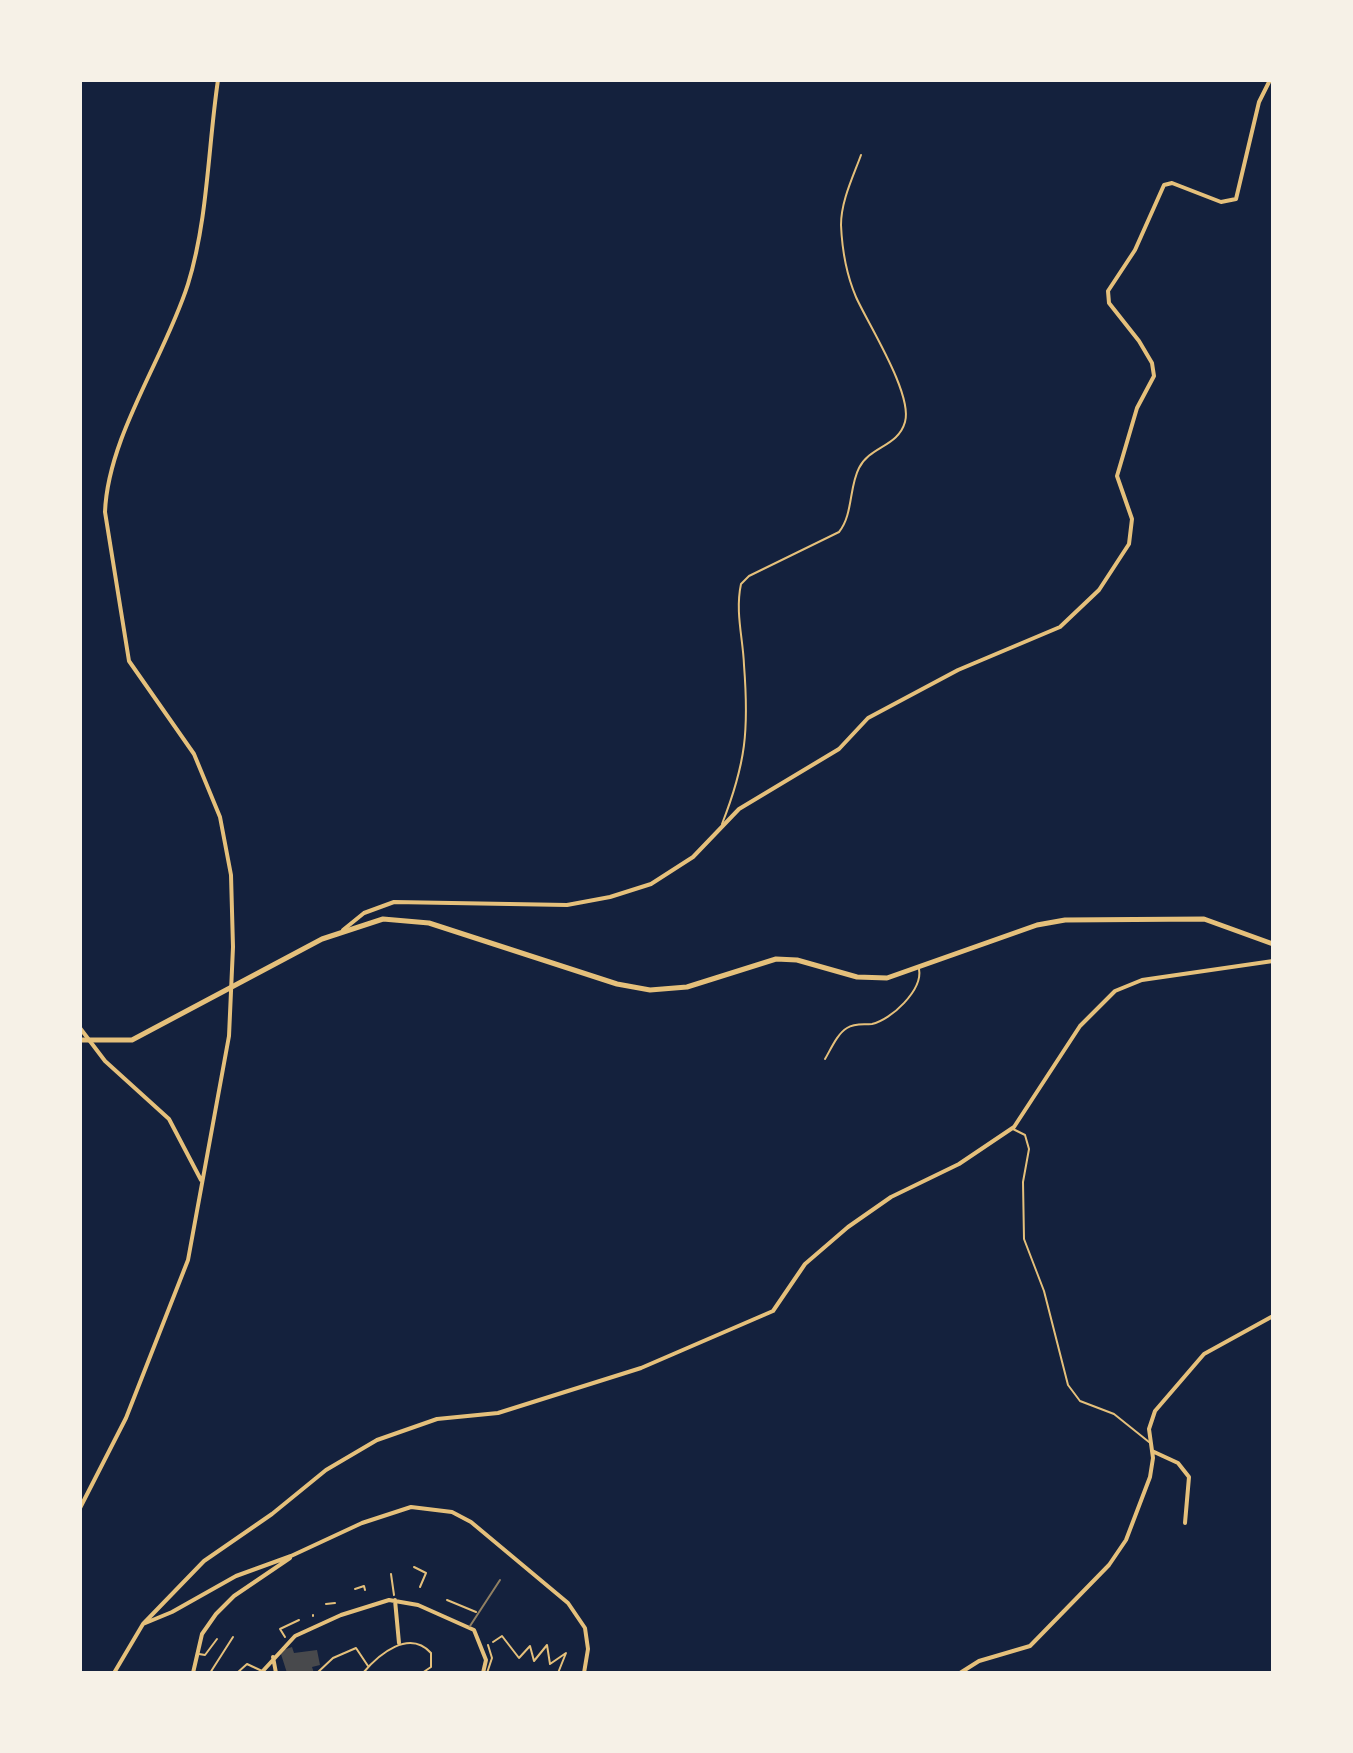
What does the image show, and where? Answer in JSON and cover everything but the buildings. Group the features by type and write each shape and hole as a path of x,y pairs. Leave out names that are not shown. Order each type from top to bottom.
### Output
{"street":[{"path":"80,1508 126,1418 188,1260 229,1036 232,886 223,829 194,754 129,661 105,512 108,487 122,444 190,276 218,80"},
{"path":"80,1040 130,1041 343,930 364,913 398,902 534,906 610,897 651,884 676,871 743,806 839,749 870,717 958,670 1057,630 1073,619 1104,583 1130,539 1132,519 1117,476 1137,408 1154,373 1139,341 1110,305 1107,295 1135,250 1164,185 1172,183 1224,202 1237,197 1259,102 1270,80"},
{"path":"343,930 383,919 425,922 622,985 650,990 687,987 776,959 797,960 868,979 891,978 1029,928 1065,920 1204,919 1273,944"},
{"path":"114,1673 143,1624 199,1565 352,1454 403,1429 449,1416 498,1413 641,1368 767,1314 783,1300 805,1264 848,1227 891,1197 959,1164 1012,1129 1080,1026 1111,994 1142,980 1273,961"},
{"path":"80,1028 105,1061 169,1119 201,1181"},
{"path":"960,1673 979,1661 1032,1645 1104,1571 1128,1535 1150,1477 1152,1451 1149,1429 1153,1415 1192,1366 1211,1349 1273,1316"},
{"path":"1152,1451 1178,1463 1189,1477 1185,1523"},
{"path":"143,1624 172,1612 220,1583 391,1512 411,1507 441,1510 471,1522 568,1603 581,1621 588,1649 584,1673"},
{"path":"193,1673 202,1634 223,1606 283,1566 291,1556"},
{"path":"395,1600 399,1643"},
{"path":"261,1672 287,1641 341,1615 395,1600 418,1605 474,1630 486,1660 485,1673"},
{"path":"273,1657 276,1673"}],"lane":[{"path":"722,824 740,778 747,740 745,666 738,621 742,583 839,532 844,525 861,464 870,454 895,440 906,420 905,407 885,352 854,292 843,240 843,209 861,155"},
{"path":"825,1059 842,1031 850,1025 875,1023 905,1000 917,987 919,969"},
{"path":"1012,1129 1020,1131 1027,1140 1023,1187 1024,1239 1044,1291 1068,1385 1080,1401 1114,1414 1150,1443"},
{"path":"210,1673 233,1637"},
{"path":"198,1653 205,1655 217,1639"},
{"path":"364,1673 399,1643 429,1650 433,1661 422,1673"},
{"path":"485,1673 492,1658 488,1645"},
{"path":"317,1672 333,1658 356,1648 368,1667"},
{"path":"237,1673 247,1664 261,1672"},
{"path":"428,1670 435,1673"}],"path":[{"path":"414,1567 426,1573 420,1587"},
{"path":"391,1574 395,1600"},
{"path":"355,1589 364,1586 365,1590"},
{"path":"447,1600 476,1612"},
{"path":"326,1604 335,1603"},
{"path":"287,1641 280,1629 299,1620"},
{"path":"488,1645 502,1636 519,1658 530,1646 534,1661 547,1645 550,1664 566,1653 558,1673"}],"railway":[{"path":"470,1626 500,1580"}]}
